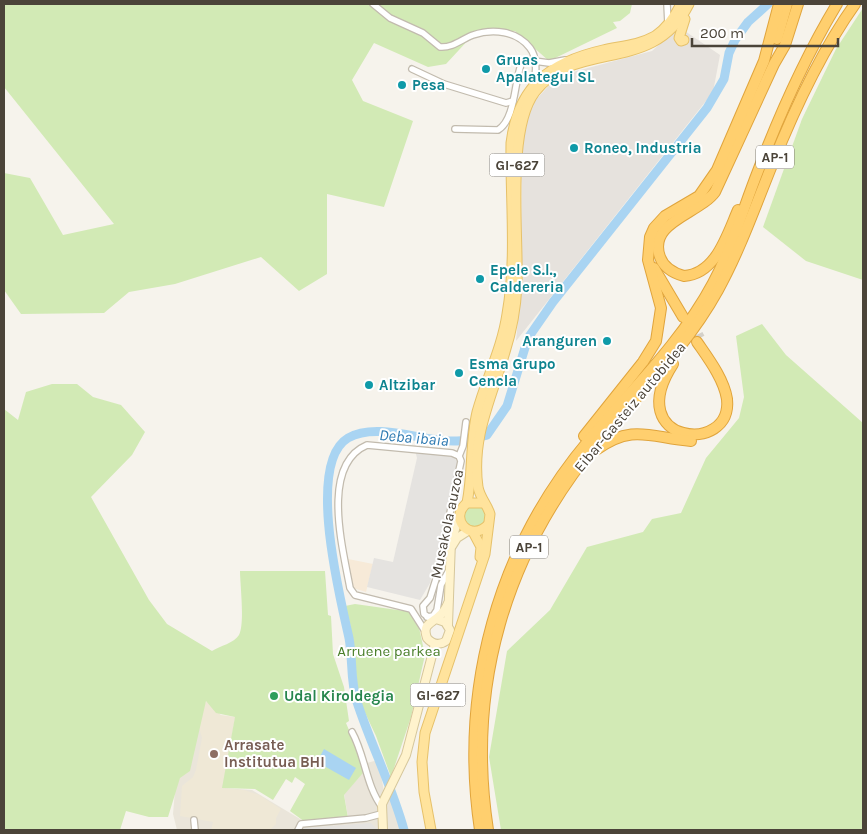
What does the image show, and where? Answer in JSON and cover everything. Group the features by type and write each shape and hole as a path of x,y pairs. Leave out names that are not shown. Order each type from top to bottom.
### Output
{"highway":[{"name":"Eibar-Gasteiz autobidea","path":"480,830 474,772 477,695 490,626 501,591 526,533 560,476 588,440 659,360 697,310 724,262 757,173 803,63 837,4"},
{"name":"Eibar-Gasteiz autobidea","path":"488,830 481,771 487,680 498,629 509,591 532,538 586,458 665,366 703,314 734,258 781,143 810,80 831,40 854,4"},
{"path":"526,533 533,514 560,469 643,362 656,341 661,308 649,264 653,249 665,228 702,205 715,192 769,62 777,17 790,5"},
{"path":"769,62 785,45 790,5"},
{"path":"653,249 666,266 677,274 692,275 708,266 724,241 757,173"},
{"path":"653,249 684,315"},
{"path":"586,458 610,440 631,433 642,432 693,441 710,436 724,426 732,406 730,391 725,378 698,340 723,384 727,401 723,417 719,423 704,433 685,435 671,427 660,412 660,389 666,374 689,342 703,314"}],"main road":[{"name":"GI-627","path":"480,564 481,547 470,532 462,526 459,518 461,509 467,503 471,447 508,313 511,281 511,143 517,113 533,85 550,71 579,57 646,40 668,25 682,4"},
{"name":"GI-627","path":"479,421 505,352 514,313 517,285 518,137 528,103 543,83 564,70 592,60 639,50 660,40 675,26 690,4"},
{"path":"684,40 681,41 679,38 690,4"},
{"name":"GI-627","path":"431,830 424,792 422,762 425,733 457,642 480,564 485,554 490,514 483,503 471,447"},
{"path":"467,503 483,503"},
{"path":"470,532 479,532 488,526"}],"street":[{"path":"373,4 390,18 423,33 436,45 442,47 450,46 476,34 493,31 507,32 528,45 536,57 534,62 537,72 533,85"},
{"path":"667,4 668,25"},
{"path":"455,129 498,130 502,127 513,101 522,62 527,60 549,63 579,57"},
{"path":"412,69 458,89 506,103 513,101"},
{"name":"Musakola auzoa","path":"459,456 471,447 465,423"},
{"name":"Musakola auzoa","path":"425,631 418,618 409,608 355,595 350,588 338,526 344,467 357,450 367,445 452,453 459,456"},
{"name":"Musakola auzoa","path":"418,618 422,602 430,595 436,579 460,461 459,456"},
{"name":"Musakola auzoa","path":"448,625 451,566 450,542 459,518"},
{"name":"Musakola auzoa","path":"451,547 457,538 470,532"},
{"path":"432,619 437,610 441,585 451,566"},
{"path":"430,595 423,610 432,619 443,620 448,625 448,637 443,642 435,644"},
{"path":"435,644 427,638 425,631 427,624 448,603"},
{"path":"298,830 301,824 366,818 381,810 406,754 435,644"},
{"path":"352,732 360,746 375,798 381,810 383,830"},
{"path":"194,820 195,830"}],"shaded area":[{"path":"679,27 720,55 713,92 516,341 521,286 522,138 526,120 534,102 553,81 569,73 652,51"},
{"path":"415,450 454,456 458,463 430,583 420,600 367,587 374,558 393,562 417,458"},
{"path":"348,559 373,564 366,592 353,588"},
{"name":"Arrasate Institutua BHI","path":"206,701 221,715 235,717 222,788 244,790 259,795 281,809 276,818 276,824 270,830 211,830 213,822 180,816 182,786 193,777 196,770 202,738 198,723"},
{"path":"235,717 223,788 252,790 305,822 348,817 344,794 363,773 363,764 378,760 384,791 390,794 401,830 177,830 173,814 175,791 198,723"},
{"path":"371,823 378,830 303,830 304,828"}],"green space":[{"path":"4,4 632,4 630,13 620,21 613,22 617,28 549,61 515,31 471,37 446,64 428,67 374,43 352,80 363,101 413,121 384,207 327,194 327,274 299,291 261,257 175,284 129,292 104,313 21,314 4,290 4,173 30,178 63,235 114,224 4,87"},
{"path":"863,8 863,280 806,261 763,227 802,119 836,49"},
{"path":"762,324 786,355 863,423 863,830 501,830 489,757 507,651 550,610 587,547 643,532 652,519 681,513 706,458 739,418 744,397 736,336"},
{"path":"52,384 77,384 93,397 121,405 145,432 132,455 91,497 149,600 167,624 212,651 237,638 241,630 240,571 325,571 328,615 331,616 333,654 344,687 349,721 346,723 359,754 363,773 344,795 348,818 305,822 290,811 305,784 295,777 292,783 286,779 273,800 255,789 222,788 235,717 216,713 206,701 190,771 180,778 168,817 149,817 126,811 120,830 4,830 4,409 18,420 26,392"},
{"path":"480,504 486,510 484,527 468,529 462,513 467,506"},
{"name":"Arruene parkea","path":"355,604 412,612 418,623 425,655 411,717 391,777 376,736 359,700 350,623 345,606"}],"water":[{"path":"324,749 356,768 349,780 317,762"}],"waterway":[{"name":"Deba ibaia","path":"404,830 394,797 357,702 353,686 349,638 329,532 327,501 329,474 336,452 348,438 360,433 387,432 445,441 465,440 487,435 507,406 528,338 553,302 707,108 724,79 729,53 735,40 748,22 768,4"}],"tunnel":[{"path":"691,321 700,338"}],"place":[{"name":"Gruas Apalategui SL","path":"486,69"},
{"name":"Pesa","path":"402,85"},
{"name":"Roneo, Industria","path":"574,148"},
{"name":"Epele S.l., Caldereria","path":"480,279"},
{"name":"Aranguren","path":"607,341"},
{"name":"Esma Grupo Cencla","path":"459,373"},
{"name":"Altzibar","path":"369,385"},
{"name":"Udal Kiroldegia","path":"274,696"},
{"name":"Arrasate Institutua BHI","path":"214,754"}]}
